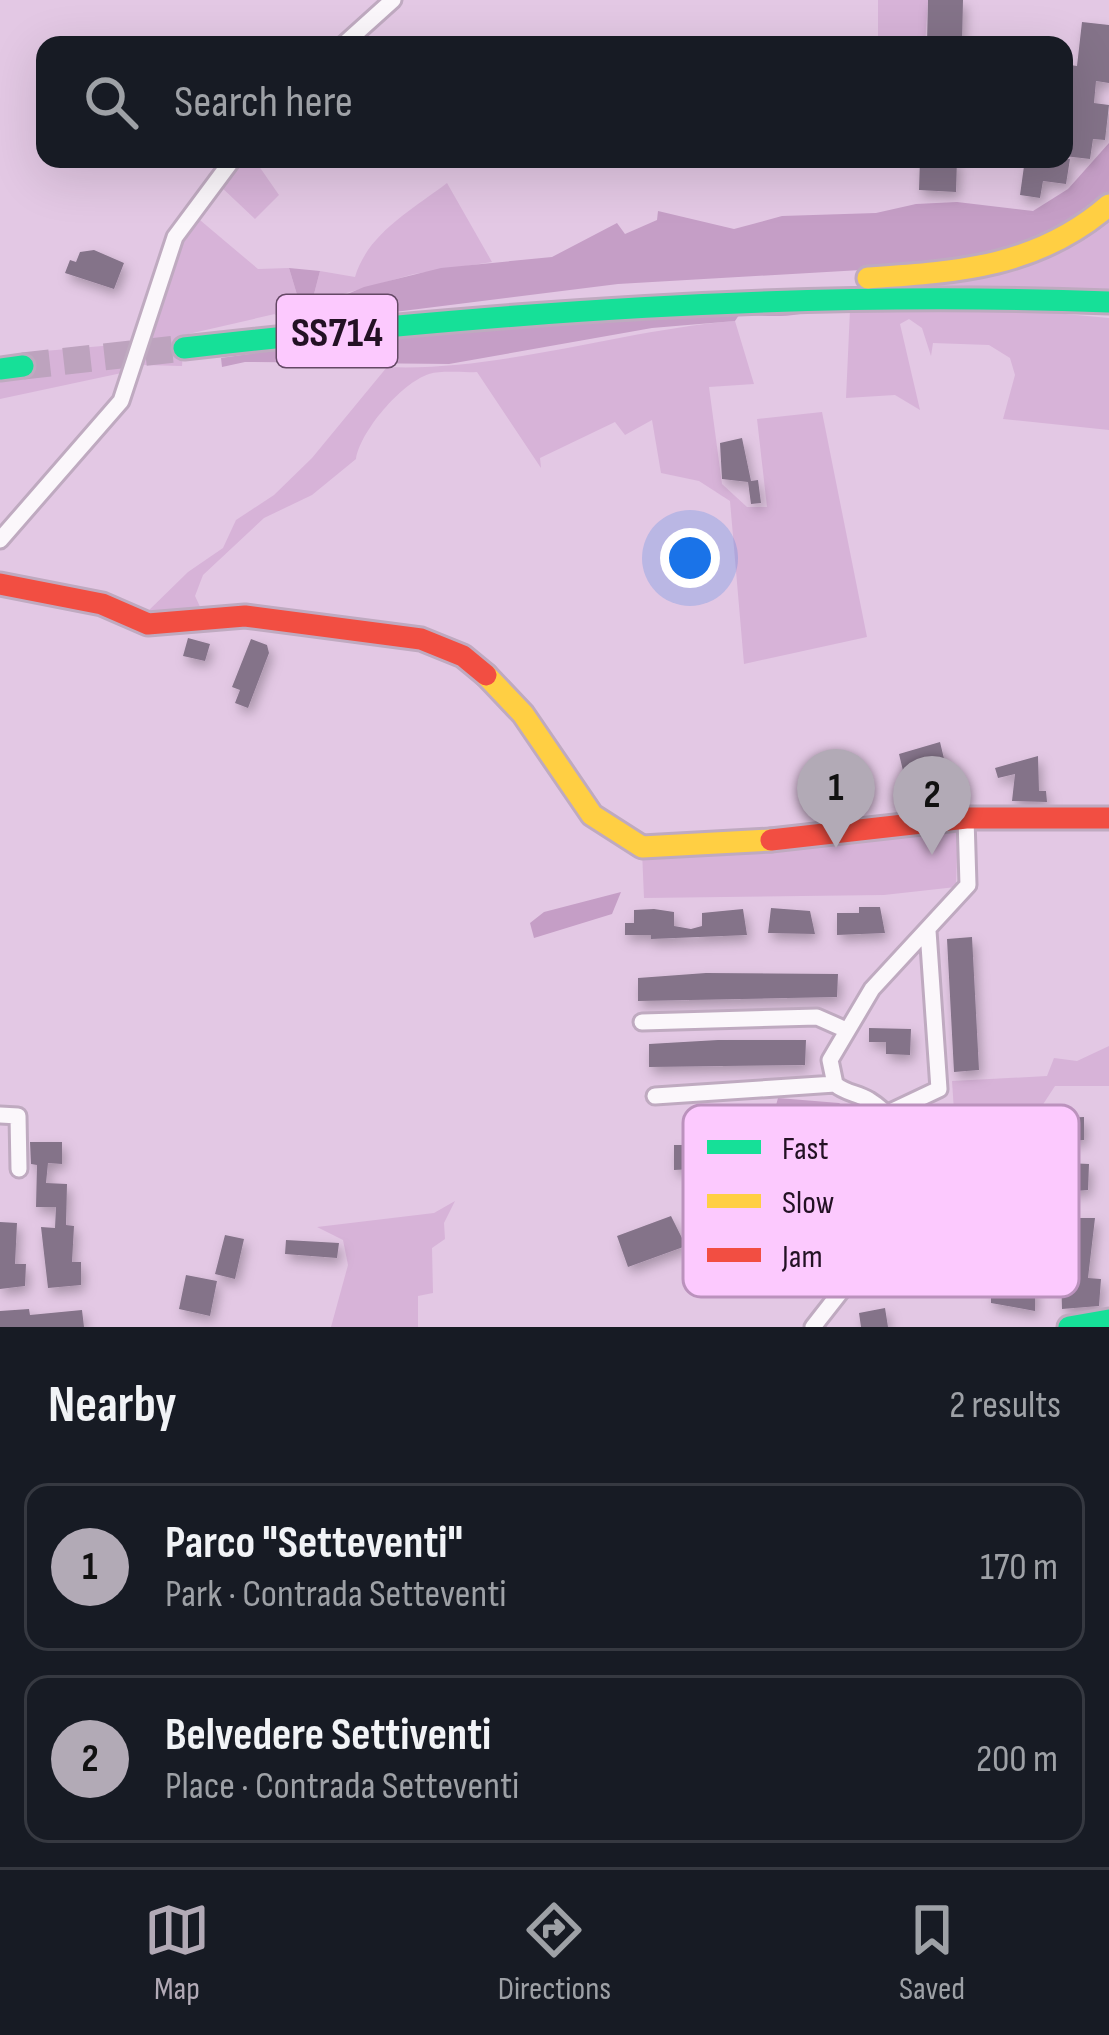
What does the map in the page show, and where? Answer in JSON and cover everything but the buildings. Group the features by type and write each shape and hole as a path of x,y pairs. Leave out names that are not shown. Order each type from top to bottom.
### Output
{"main road":[{"path":"734,297 1019,262 1063,243 1109,205"},
{"name":"SS714","path":"184,348 489,314 734,297 936,295 1109,302"},
{"path":"0,584 102,604 152,625 245,616 421,639 463,656 523,713 592,815 640,845 785,839 966,818 1109,818"},
{"path":"1069,1327 1109,1320"}],"street":[{"path":"353,36 393,0"},
{"path":"0,540 122,401 175,237 226,168"},
{"path":"835,1084 830,1060 844,1029 872,989 968,885 966,818"},
{"path":"903,1105 938,1089 928,931"},
{"path":"642,1022 817,1017 844,1029"},
{"path":"655,1096 835,1084 875,1105"},
{"path":"0,1114 18,1116 19,1169"},
{"path":"813,1327 837,1297"}],"shaded area":[{"path":"878,0 928,0 926,36 878,36"},
{"path":"1109,143 1109,200 1079,228 947,265 618,284 315,322 305,314 274,315 301,308 289,268 320,271 314,294 326,303 364,287 441,268 552,257 617,223 625,234 657,220 658,211 734,229 782,216 876,213 916,204 957,202 1033,211 1068,189"},
{"path":"232,168 260,168 279,195 255,219 218,184"},
{"path":"447,183 492,262 414,274 318,301 314,294 320,271 355,277 381,235"},
{"path":"194,215 258,269 289,268 301,308 184,335 182,366 143,365 172,262"},
{"path":"1109,218 1109,291 941,285"},
{"path":"977,306 1109,318 1109,430 1003,419 1015,375 1010,358 989,345 933,343 931,356 922,328 909,319 900,324 920,410 895,395 846,398 850,310"},
{"path":"799,307 800,314 739,315 735,321 652,328 449,364 245,362 222,367 221,358 385,334"},
{"path":"735,321 754,384 709,387 722,484 747,507 767,507 757,419 822,412 867,637 744,664 730,501 699,481 661,473 652,420 625,435 615,422 540,458 541,468 477,372 435,373 406,387 373,423 356,459 312,495 264,518 203,575 195,596 202,611 144,615 188,572 223,548 236,520 274,495 312,458 387,367 473,363"},
{"path":"137,343 131,371 0,399 0,382 21,353"},
{"path":"958,826 956,887 884,895 644,898 642,851"},
{"path":"621,892 612,914 534,938 530,923 544,912"},
{"path":"1109,1046 1109,1086 1055,1086 1043,1105 954,1105 952,1081 1047,1076 1054,1058 1077,1061"},
{"path":"778,1098 842,1105 776,1105"},
{"path":"455,1201 444,1223 445,1239 432,1248 433,1293 418,1296 418,1327 331,1327 348,1265 343,1240 317,1227 434,1213"}],"tunnel":[{"path":"23,366 184,348"}],"traffic: fast":[{"path":"184,348 646,307 877,299 1109,302"},
{"path":"0,369 23,366"},
{"path":"1069,1327 1109,1320"}],"traffic: slow":[{"path":"868,278 996,263 1054,242 1109,205"},
{"path":"486,675 523,714 592,815 642,847 771,840"}],"traffic: jam":[{"path":"0,584 102,604 148,624 245,616 421,639 463,656 486,675"},
{"path":"771,840 966,818 1109,818"}],"place":[{"name":"Parco \"Setteventi\"","path":"836,848"},
{"name":"Belvedere Settiventi","path":"932,855"}]}
